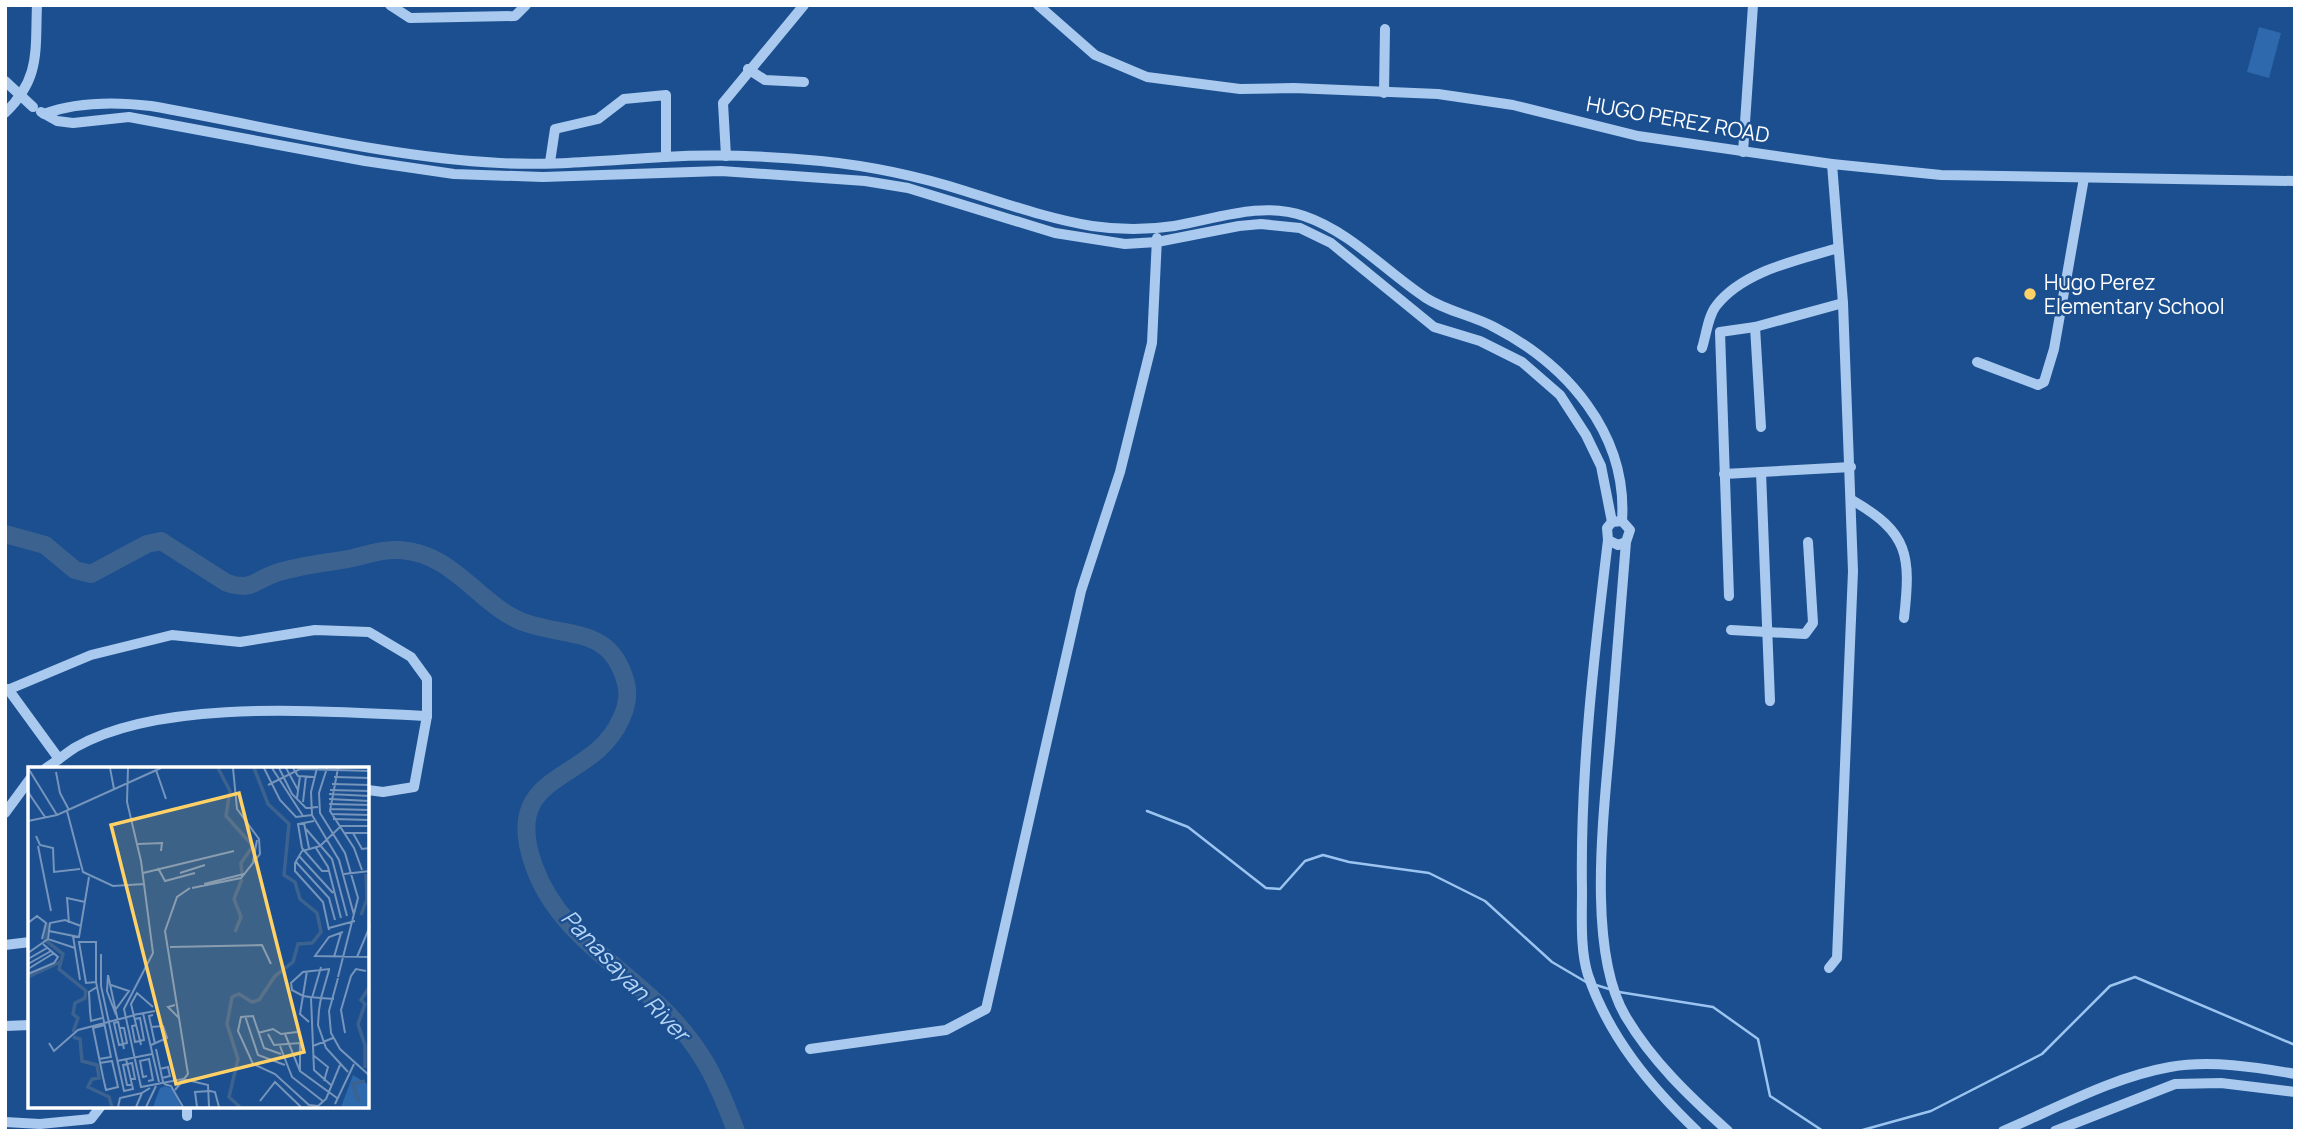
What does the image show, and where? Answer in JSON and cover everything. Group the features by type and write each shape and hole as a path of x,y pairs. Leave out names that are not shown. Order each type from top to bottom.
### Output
{"street":[{"path":"5,113 30,83 35,54 37,5"},
{"path":"390,5 411,18 515,16 526,5"},
{"path":"411,5 411,18"},
{"path":"451,5 451,18"},
{"path":"491,5 491,18"},
{"path":"726,156 723,103 748,69 804,5"},
{"name":"HUGO PEREZ ROAD","path":"1038,5 1095,55 1147,77 1240,89 1294,88 1438,94 1513,106 1637,136 1832,164 1941,175 2295,181"},
{"path":"1743,152 1753,5"},
{"path":"1384,93 1385,29"},
{"path":"748,69 765,80 804,82"},
{"path":"5,80 33,107 57,121 72,123 129,117 365,161 454,174 543,177 721,171 865,181 908,188 1055,233 1125,244 1157,243 1261,224 1300,229 1331,243 1434,327 1480,341 1522,362 1560,396 1587,435 1601,466 1617,521 1630,530 1626,542 1602,852 1603,923 1610,976 1625,1016 1679,1087 1728,1131"},
{"path":"550,162 555,129 598,119 624,99 666,96 666,157"},
{"path":"44,114 57,109 134,104 370,147 500,163 597,163 666,157 726,156 782,158 870,167 1093,226 1156,228 1237,213 1287,211 1338,231 1401,281 1444,310 1489,324 1535,349 1574,385 1595,415 1615,462 1623,507 1617,521 1606,532 1608,540 1587,753 1582,923 1587,972 1607,1024 1660,1096 1697,1131"},
{"path":"1829,968 1837,958 1838,944 1853,612 1851,467 1843,303 1832,164"},
{"path":"1977,362 2038,385 2043,382 2054,349 2084,178"},
{"path":"1300,229 1304,216"},
{"path":"810,1049 946,1030 986,1009 1081,591 1120,472 1152,343 1156,228"},
{"path":"1702,348 1715,307 1745,282 1790,262 1838,248"},
{"path":"1729,596 1720,332 1755,327 1843,303"},
{"path":"1755,327 1761,427"},
{"path":"1724,474 1851,467"},
{"path":"1761,472 1770,634 1770,701"},
{"path":"1852,500 1873,512 1898,534 1905,552 1907,593 1904,618"},
{"path":"1608,540 1614,544 1626,542"},
{"path":"1731,630 1805,634 1812,623 1808,542"},
{"path":"59,759 6,690 91,655 172,635 240,642 316,630 369,632 411,657 427,679 427,716 414,787 383,792 369,790"},
{"path":"47,767 76,747 111,732 180,716 298,711 427,716"},
{"path":"5,813 28,782"},
{"path":"5,945 28,942"},
{"path":"5,1026 28,1025"},
{"path":"2003,1131 2133,1077 2172,1067 2222,1066 2295,1074"},
{"path":"2054,1131 2175,1084 2221,1083 2295,1092"},
{"path":"5,1122 40,1124 91,1119 99,1108"}],"shaded area":[{"path":"2259,27 2281,33 2269,78 2247,72"}],"waterway":[{"name":"Panasayan River","path":"5,534 45,545 75,570 91,574 147,544 161,541 227,583 242,586 285,570 382,551 419,553 452,570 510,616 542,628 586,637 599,643 619,665 626,683 624,711 608,740 538,794 529,811 526,835 534,866 544,888 572,926 660,1006 687,1035 714,1079 736,1131"},
{"path":"1147,811 1188,827 1266,888 1280,889 1305,861 1323,855 1349,862 1429,873 1485,901 1552,962 1586,982"},
{"path":"1859,1131 1931,1111 2042,1054 2110,986 2135,977 2295,1045"},
{"path":"1596,985 1609,989"},
{"path":"1619,992 1713,1007 1758,1039 1770,1096 1823,1131"}],"place":[{"name":"Hugo Perez Elementary School","path":"2030,294"}]}
